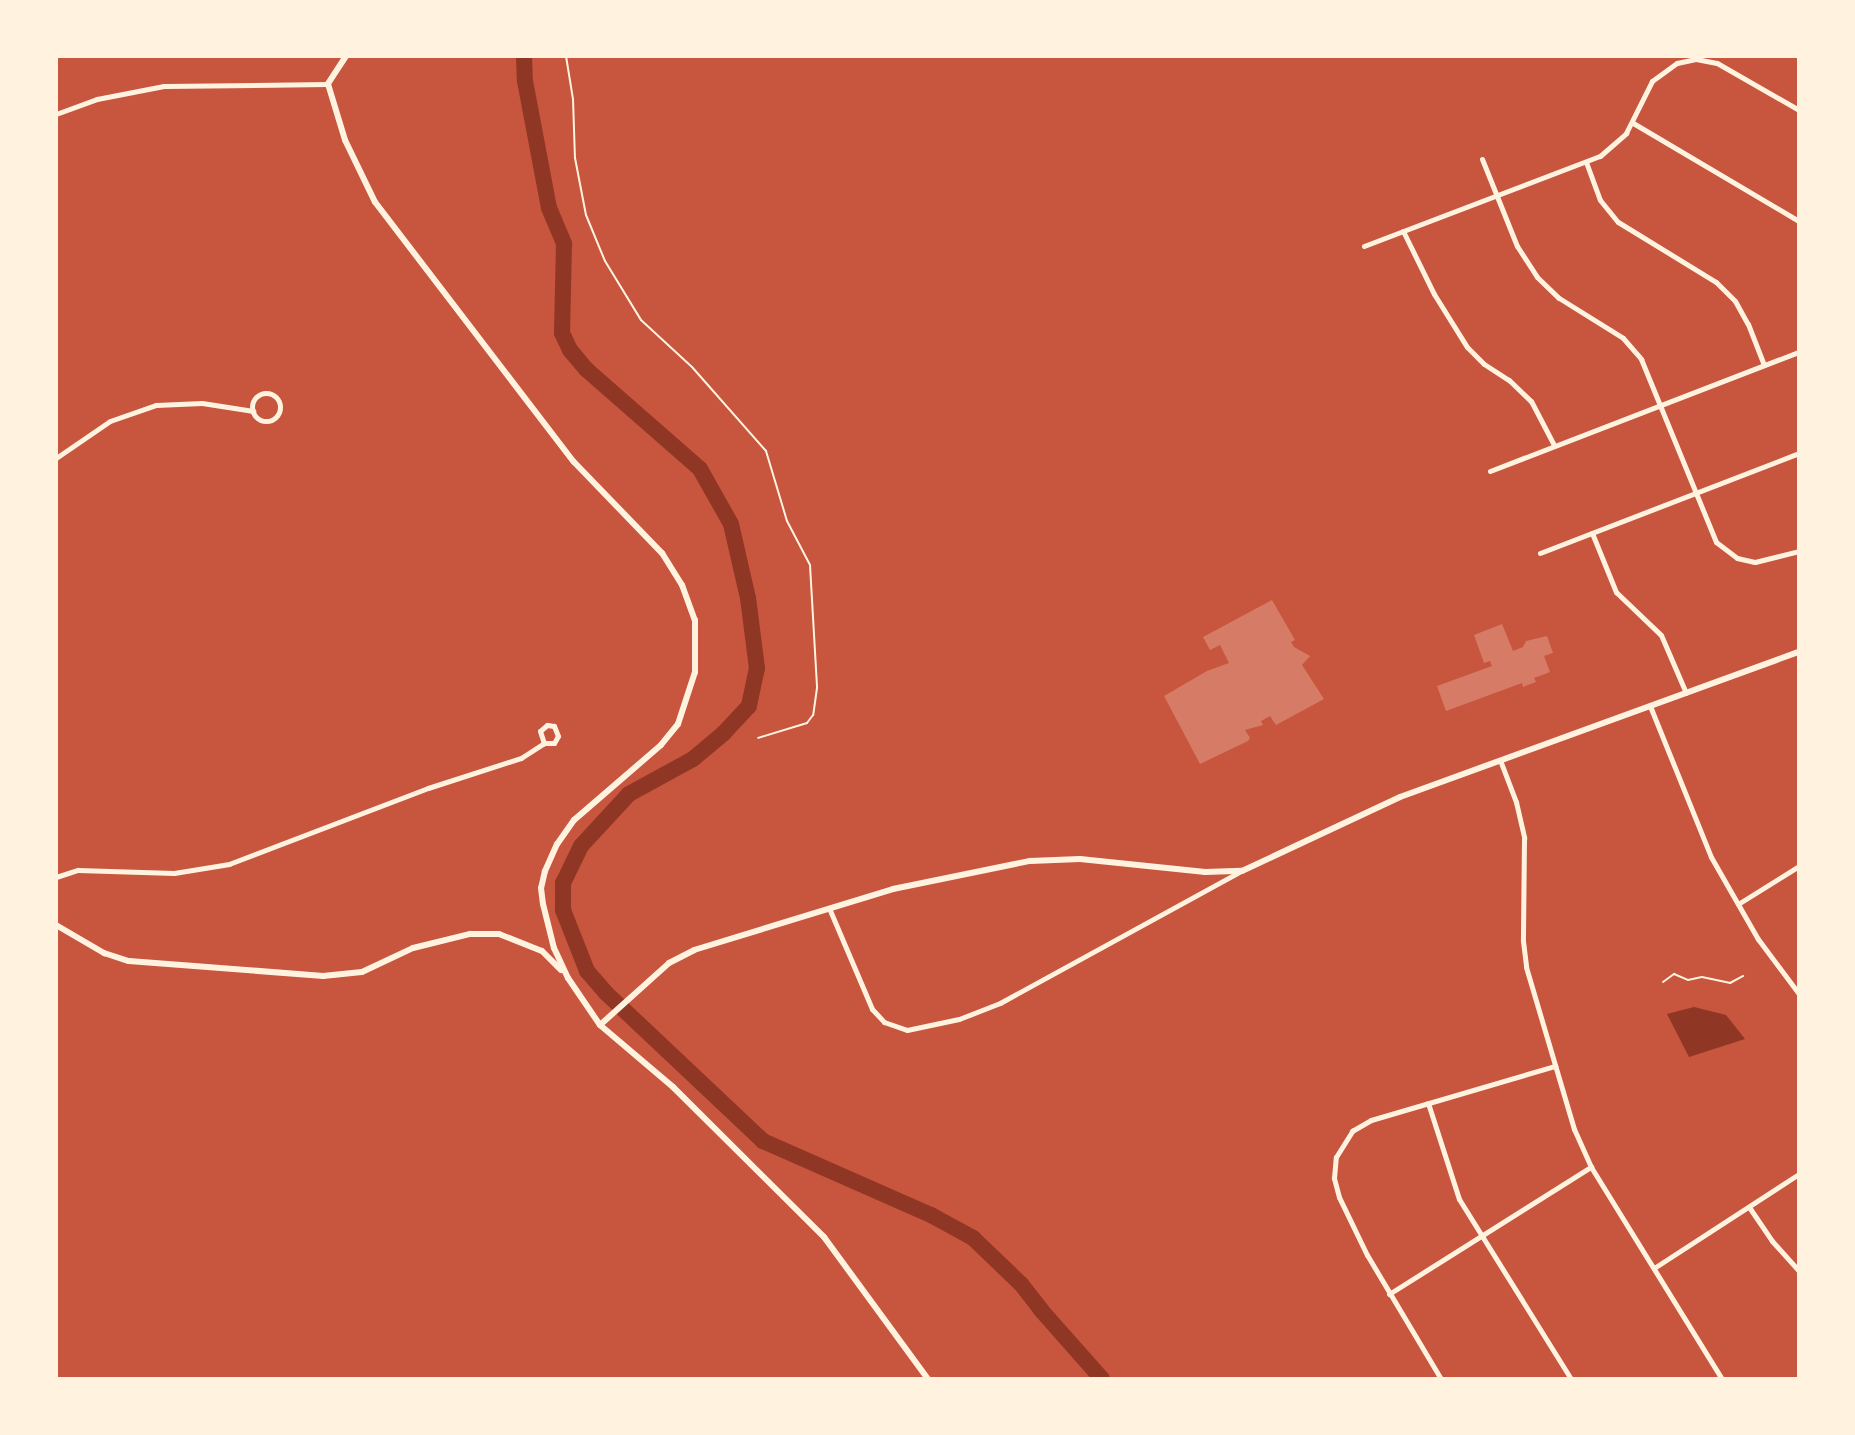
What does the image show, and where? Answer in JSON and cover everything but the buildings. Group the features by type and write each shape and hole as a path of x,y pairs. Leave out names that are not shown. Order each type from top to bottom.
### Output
{"street":[{"path":"345,56 328,84 345,140 375,202 574,462 662,553 682,585 695,620 695,672 678,724 661,745 574,820 557,844 545,871 541,888 554,948 568,978 600,1025 673,1087 824,1237 928,1379"},
{"path":"1364,246 1586,162 1610,149 1633,123 1647,89 1658,74 1677,63 1696,59 1717,63 1799,110"},
{"path":"56,114 108,96 164,86 328,84"},
{"path":"1633,123 1799,221"},
{"path":"1482,159 1517,246 1537,277 1559,298 1612,329 1633,348 1648,371 1711,533 1728,553 1755,562 1799,551"},
{"path":"1586,162 1600,201 1618,222 1716,282 1735,301 1748,324 1764,365"},
{"path":"1403,230 1434,294 1467,347 1531,401 1554,446"},
{"path":"1490,471 1799,352"},
{"path":"56,458 96,429 140,408 188,402 253,411 263,421 272,420 279,413 280,404 275,396 262,393 253,402 253,411"},
{"path":"1540,553 1799,453"},
{"path":"1592,533 1616,592 1661,635 1686,693"},
{"path":"829,908 872,1009 884,1023 907,1030 959,1020 1000,1003 1242,871 1371,809 1799,652"},
{"path":"1650,706 1697,827 1758,939 1799,994"},
{"path":"56,877 78,870 174,873 220,867 428,788 521,758 544,743"},
{"path":"1500,760 1516,802 1524,838 1523,929 1526,967 1574,1129 1591,1167 1722,1379"},
{"path":"600,1025 669,964 694,950 893,889 1046,859 1080,859 1205,872 1242,871"},
{"path":"1738,904 1799,866"},
{"path":"56,925 104,953 129,961 323,976 362,972 413,948 470,934 499,934 542,951 568,978"},
{"path":"1441,1379 1389,1294 1339,1197 1334,1178 1336,1157 1345,1140 1362,1124 1555,1066"},
{"path":"1427,1103 1453,1187 1571,1379"},
{"path":"1389,1294 1591,1167"},
{"path":"1654,1268 1799,1174"},
{"path":"1749,1207 1772,1241 1799,1271"}],"path":[{"path":"566,56 573,99 575,158 586,215 604,261 641,320 701,376 766,451 787,521 810,565 817,688 813,715 807,723 758,738"},
{"path":"1663,982 1674,974 1688,980 1702,977 1730,983 1743,976"}],"shaded area":[{"path":"1694,1007 1726,1015 1745,1039 1689,1057 1667,1014"}],"waterway":[{"path":"524,56 525,81 549,208 564,244 562,333 570,350 587,370 700,469 731,524 748,598 757,668 749,706 724,733 693,759 629,794 581,846 563,883 563,910 587,971 606,993 763,1141 931,1215 973,1238 1021,1284 1102,1379"}]}
